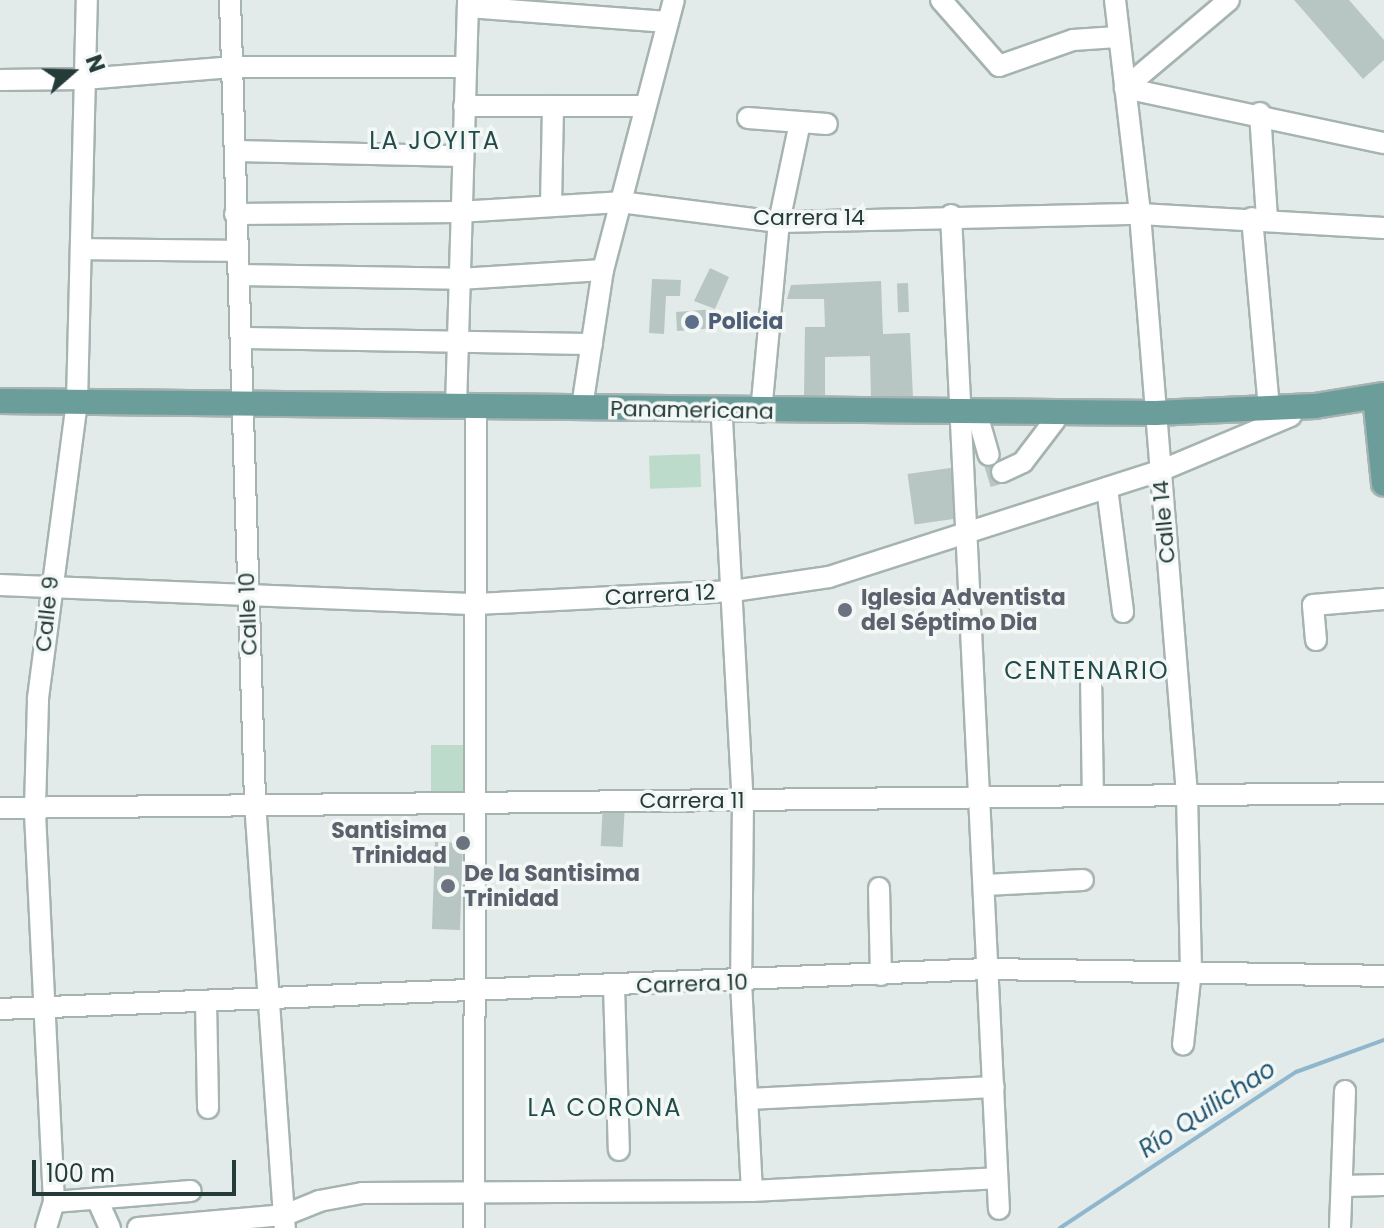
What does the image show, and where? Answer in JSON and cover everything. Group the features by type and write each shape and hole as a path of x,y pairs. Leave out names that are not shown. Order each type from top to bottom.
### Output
{"main road":[{"name":"Panamericana","path":"0,401 76,407"},
{"name":"Panamericana","path":"466,411 582,407 1055,420 1280,412 1381,402"},
{"path":"1381,402 1384,484"},
{"name":"Panamericana","path":"0,411 242,405 722,419 1155,417"}],"street":[{"name":"Calle 9","path":"46,1228 54,1202 35,808 38,698 49,588 76,407 83,249 87,0"},
{"name":"Calle 10","path":"230,0 255,802 285,1222"},
{"path":"582,407 603,270 674,0"},
{"name":"Calle 14","path":"1115,0 1140,214 1187,794 1191,970 1183,1045"},
{"path":"1125,88 1229,0"},
{"path":"945,1 994,64 1004,66 1073,40 1117,37"},
{"path":"474,1228 471,989 477,604 460,341 458,212 468,4 667,22"},
{"path":"0,80 84,79 232,67 465,67"},
{"path":"1125,88 1260,113 1384,143"},
{"path":"464,106 645,106"},
{"path":"551,204 553,106"},
{"path":"1260,113 1260,218 1280,412"},
{"path":"748,118 827,124"},
{"path":"761,412 779,222 800,122"},
{"path":"236,151 462,156"},
{"name":"Carrera 14","path":"235,214 458,212 620,202 779,222 951,215 1140,214 1260,218 1384,228"},
{"path":"951,215 969,418 970,531 999,1209"},
{"path":"83,249 236,251"},
{"path":"239,275 459,279 603,270"},
{"path":"242,338 592,344"},
{"name":"Carrera 12","path":"0,585 247,599 477,604 733,591 829,577 1160,471 1280,412"},
{"path":"969,418 989,455"},
{"path":"722,419 743,801 741,982 752,1191"},
{"path":"1002,472 1023,462 1055,420"},
{"path":"1107,488 1123,612"},
{"path":"1316,640 1313,605 1384,599"},
{"path":"1091,674 1093,796"},
{"name":"Carrera 11","path":"0,808 255,802 743,801 1384,793"},
{"path":"986,885 1083,880"},
{"path":"879,888 881,975"},
{"name":"Carrera 10","path":"0,1009 471,989 741,982 989,969 1191,970 1377,976"},
{"path":"614,986 619,1150"},
{"path":"206,1001 208,1108"},
{"path":"748,1099 994,1087"},
{"path":"1340,1228 1345,1091"},
{"path":"138,1228 285,1222 319,1201 362,1193 472,1195 752,1191 996,1178"},
{"path":"1343,1186 1384,1185"},
{"path":"54,1202 191,1191"},
{"path":"97,1199 110,1228"}],"green space":[{"path":"700,454 701,487 650,489 649,456"},
{"path":"431,745 469,745 469,797 431,797"}],"building":[{"path":"1294,0 1349,0 1384,40 1384,60 1363,79"},
{"path":"710,268 729,277 715,309 694,301"},
{"path":"652,279 681,280 680,296 666,296 664,334 649,333"},
{"path":"881,281 883,334 910,333 913,398 871,399 870,356 825,357 825,395 804,396 805,327 825,327 824,299 787,299 791,285"},
{"path":"897,283 908,283 909,312 898,312"},
{"path":"715,309 716,328 677,331 676,312"},
{"path":"996,453 1005,483 991,487 982,457"},
{"path":"957,467 964,518 915,524 907,474"},
{"path":"603,802 625,803 623,847 601,846"},
{"name":"De la Santisima Trinidad","path":"435,842 463,843 460,930 432,929"}],"waterway":[{"name":"Río Quilichao","path":"1060,1228 1296,1072 1384,1040"}],"place":[{"name":"Policia","path":"692,322"},
{"name":"Iglesia Adventista del Séptimo Dia","path":"845,610"},
{"name":"Santisima Trinidad","path":"463,843"},
{"name":"De la Santisima Trinidad","path":"448,886"}],"district":[{"name":"LA JOYITA","path":"435,141"},
{"name":"CENTENARIO","path":"1087,671"},
{"name":"LA CORONA","path":"605,1108"}]}
